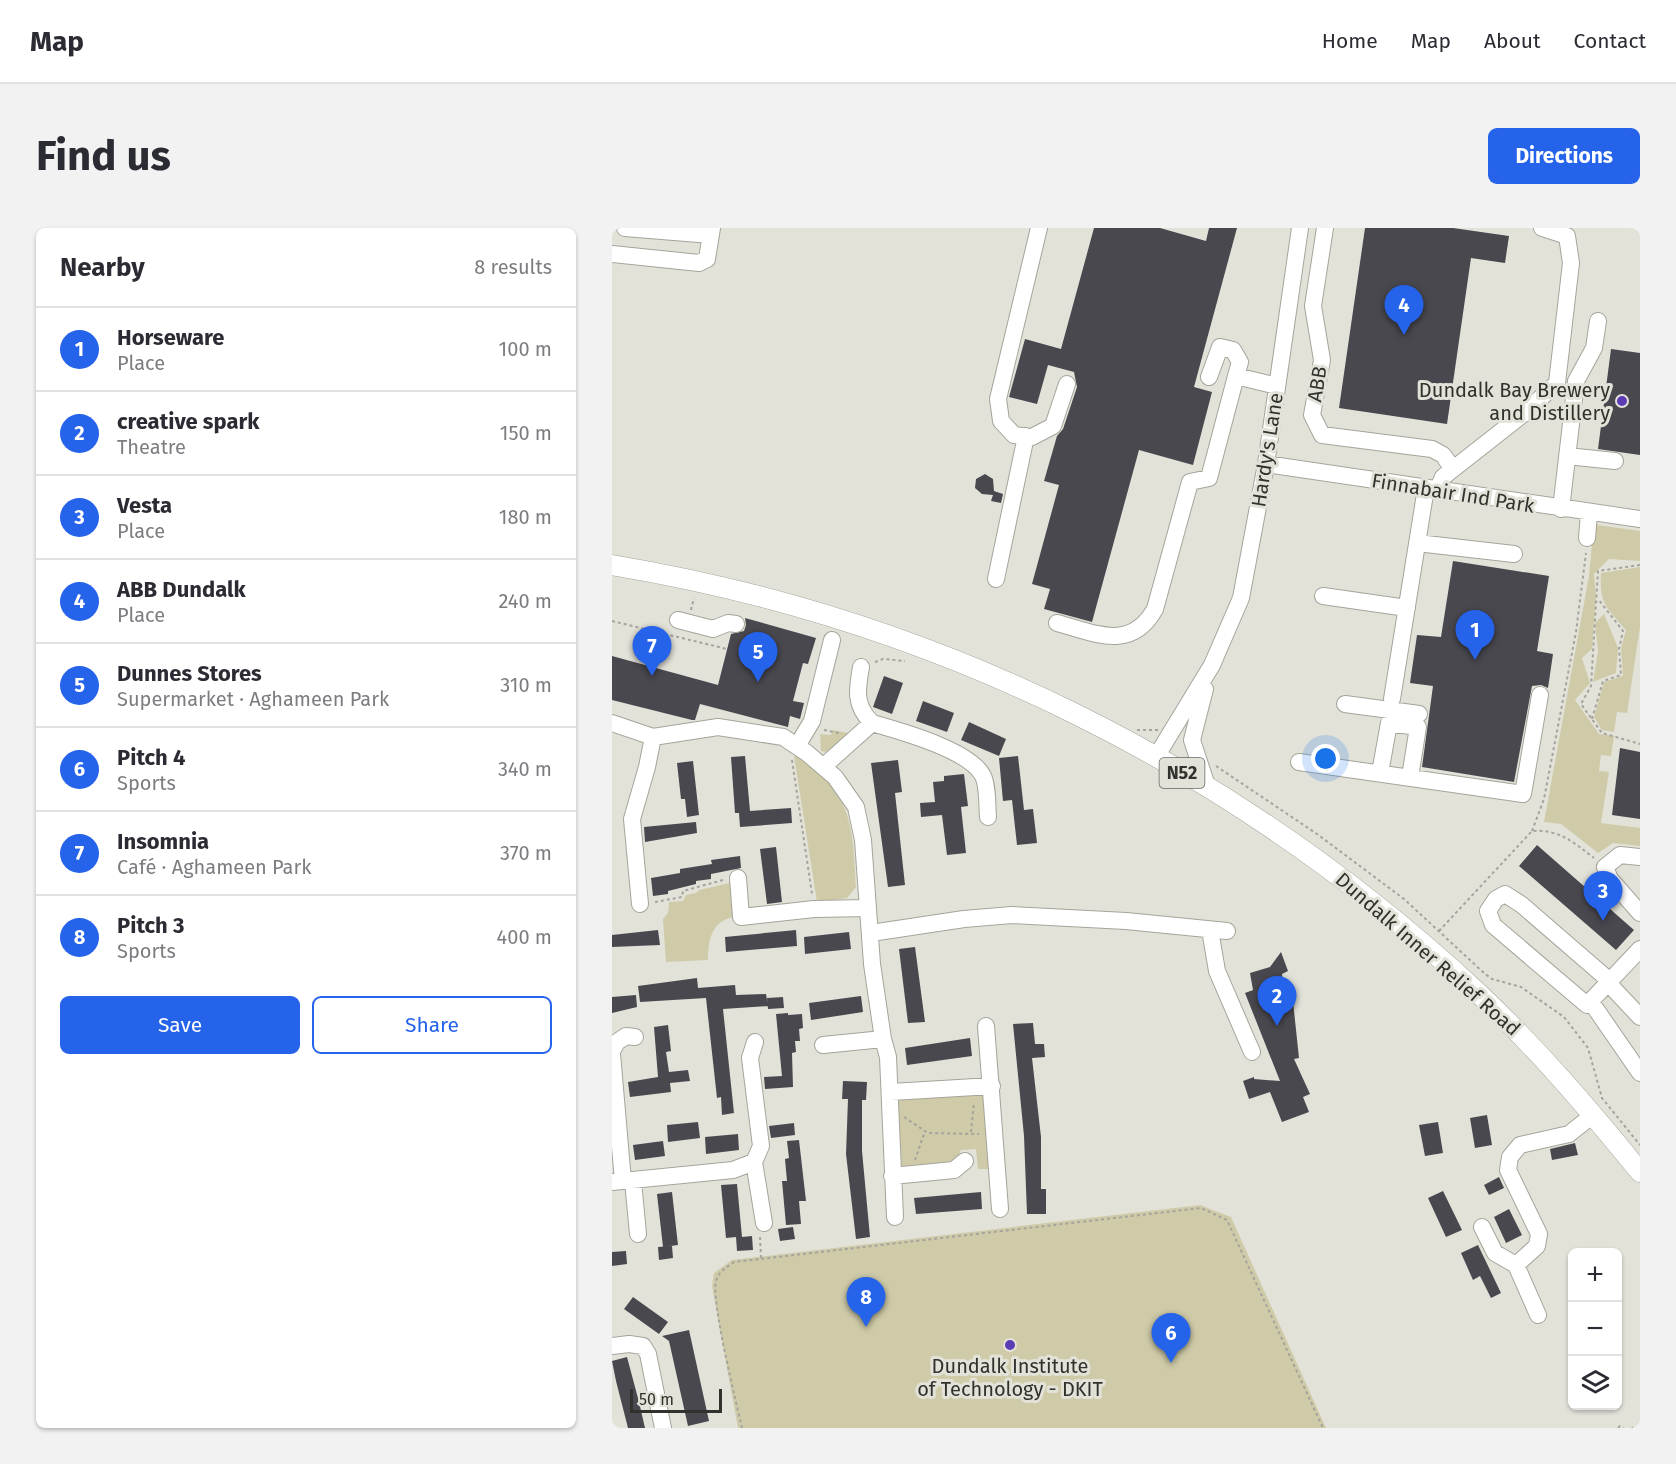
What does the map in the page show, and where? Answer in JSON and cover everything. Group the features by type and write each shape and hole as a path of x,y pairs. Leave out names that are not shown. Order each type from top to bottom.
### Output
{"main road":[{"name":"Dundalk Inner Relief Road","path":"612,566 768,598 927,648 1054,702 1126,738 1311,854 1390,916 1501,1016 1593,1115 1640,1172"}],"street":[{"path":"612,254 699,263 707,259 712,232 625,228"},
{"path":"1039,228 998,399 1001,421 1014,435 1032,437 1053,426 1067,384"},
{"name":"Hardy's Lane","path":"1156,757 1212,665 1241,598 1266,464 1300,228"},
{"name":"ABB","path":"1326,228 1313,306 1322,360 1312,415 1322,435 1432,448 1443,455 1453,469"},
{"path":"1392,699 1417,543 1432,490 1443,477 1522,415 1557,383 1571,263 1567,236 1542,228"},
{"path":"1561,509 1576,381 1594,348 1598,321"},
{"path":"1057,623 1105,636 1122,636 1136,632 1147,623 1155,609 1190,482 1209,478 1240,362 1234,345 1220,347 1209,377"},
{"path":"1236,376 1277,386"},
{"path":"996,579 1026,436"},
{"path":"1567,456 1615,461"},
{"name":"Finnabair Ind Park","path":"1266,464 1640,519"},
{"path":"1587,538 1589,513"},
{"path":"1417,543 1514,554"},
{"path":"1323,596 1407,608"},
{"path":"678,620 713,629 728,623 736,624"},
{"path":"793,744 813,721 832,640"},
{"name":"Hardy's Lane","path":"1208,789 1192,740 1212,665"},
{"path":"861,667 857,689 861,712 872,723 953,750 974,762 984,777 988,817"},
{"path":"1299,762 1523,794 1540,695"},
{"path":"1345,704 1373,707 1421,708 1392,699 1373,707"},
{"path":"612,723 652,737 717,727 762,733 793,744 830,772 856,807 863,840 872,964 888,1058 891,1092 892,1176 896,1217"},
{"path":"830,772 872,723"},
{"path":"1380,773 1389,723 1409,725 1418,727 1410,777"},
{"path":"640,904 632,819 647,767 652,737"},
{"path":"1640,857 1620,855 1605,867 1610,879 1640,913"},
{"path":"738,878 741,918 814,909 868,908"},
{"path":"1640,1017 1610,983 1522,905 1505,894 1496,899 1488,910 1493,925 1589,1004 1640,1073"},
{"path":"871,933 964,919 1012,915 1126,921 1219,930 1217,971 1252,1052"},
{"path":"1589,1004 1640,949"},
{"path":"986,1026 997,1144 1000,1209"},
{"path":"634,1037 626,1036 617,1042 612,1053 623,1181 638,1234"},
{"path":"823,1045 883,1039"},
{"path":"755,1042 750,1058 760,1146 754,1162 764,1223"},
{"path":"891,1092 992,1086"},
{"path":"1516,1265 1537,1246 1539,1234 1508,1170 1514,1150 1520,1145 1569,1134 1593,1115"},
{"path":"892,1176 954,1170 965,1161"},
{"path":"623,1181 733,1170 744,1168 754,1162"},
{"path":"1482,1227 1495,1253 1516,1265 1538,1315"},
{"path":"612,1347 629,1344 643,1346 648,1354 663,1428"}],"path":[{"path":"1439,931 1532,831 1544,799 1576,632 1584,587 1587,538"},
{"path":"1640,565 1598,572 1598,599 1593,625 1595,652 1591,686 1581,704 1602,733 1640,744"},
{"path":"1592,719 1603,681 1621,675 1619,649 1623,631 1598,599"},
{"path":"612,621 727,649"},
{"path":"861,667 883,659 913,661"},
{"path":"793,744 814,909"},
{"path":"1532,831 1553,831 1565,836 1605,867"},
{"path":"640,904 682,897 683,891 710,885 713,881 738,878"},
{"path":"971,1087 974,1116 971,1132"},
{"path":"891,1115 906,1118 924,1131 947,1134 971,1132 997,1144"},
{"path":"913,1174 924,1131"},
{"path":"742,1428 718,1310 715,1284 720,1271 734,1262 1200,1208 1227,1220 1323,1428"},
{"path":"761,1258 760,1231 764,1223"},
{"path":"1618,1428 1620,1426 1623,1428"}],"shaded area":[{"path":"1597,525 1640,531 1640,561 1609,559 1594,574 1596,595 1592,649 1582,658 1590,683 1575,700 1599,734 1614,736 1611,756 1601,755 1599,771 1609,772 1601,823 1640,828 1640,846 1613,843 1598,853 1561,824 1544,822 1589,576 1593,533"},
{"path":"1640,567 1640,627 1627,713 1617,712 1614,732 1602,730 1594,717 1604,682 1623,676 1621,648 1626,630 1603,599 1601,573"},
{"path":"1604,614 1618,648 1616,673 1593,682 1598,651 1595,623"},
{"path":"833,730 848,733 828,752 821,751 820,734 831,735"},
{"path":"799,755 830,783 846,812 851,828 856,887 847,898 817,902 794,756"},
{"path":"730,883 733,917 720,923 712,933 708,960 666,962 663,919 668,913 669,902 683,901 686,895 699,890"},
{"path":"987,1093 991,1169 978,1169 976,1149 961,1150 956,1163 896,1169 893,1097"},
{"name":"Dundalk Institute of Technology - DKIT","path":"1200,1205 1231,1217 1326,1428 738,1428 712,1286 714,1273 732,1260"}],"building":[{"path":"1094,228 1160,228 1206,241 1209,228 1237,228 1194,387 1212,392 1193,465 1139,450 1092,622 1044,609 1050,589 1032,584 1059,485 1044,481 1057,436 1063,429 1077,387 1074,372 1048,365 1037,404 1009,397 1025,339 1061,349"},
{"path":"1365,228 1453,228 1509,236 1505,263 1471,258 1447,424 1339,408"},
{"name":"Dundalk Bay Brewery and Distillery","path":"1611,349 1640,353 1640,455 1598,449"},
{"path":"985,474 993,479 994,491 1003,494 1001,503 991,501 993,495 982,494 975,488 976,479"},
{"path":"1453,561 1549,576 1537,651 1553,654 1548,688 1541,685 1532,686 1514,782 1422,767 1433,686 1410,683 1417,635 1441,637"},
{"path":"745,618 816,638 808,664 803,663 793,701 804,703 800,719 790,716 788,727 700,704 695,720 692,720 612,700 612,656 718,685 731,634 744,631"},
{"path":"884,676 903,683 892,714 873,707"},
{"path":"923,701 954,713 947,732 916,721"},
{"path":"969,722 1006,739 999,756 961,740"},
{"path":"1620,748 1640,752 1640,819 1612,815"},
{"path":"745,756 750,811 791,808 792,823 740,827 739,813 735,813 731,757"},
{"path":"1018,756 1024,810 1033,809 1037,843 1017,845 1012,800 1003,801 999,758"},
{"path":"898,760 902,792 895,793 905,885 888,887 871,763"},
{"path":"693,761 699,815 687,817 685,799 681,799 677,763"},
{"path":"964,774 968,806 961,807 966,853 947,855 942,815 921,817 920,803 935,802 933,782 944,781 944,776"},
{"path":"696,822 697,833 645,842 644,827"},
{"path":"1537,845 1634,930 1616,950 1519,866"},
{"path":"776,847 782,902 767,904 760,849"},
{"path":"740,856 741,868 711,874 711,879 696,881 696,884 668,891 668,894 653,896 651,878 680,873 680,869 712,864 711,860"},
{"path":"658,930 660,945 612,947 612,935"},
{"path":"796,930 797,946 726,952 725,937"},
{"path":"849,932 851,949 805,954 804,937"},
{"path":"915,947 925,1022 908,1023 899,949"},
{"path":"1281,952 1288,971 1282,974 1285,994 1292,992 1299,1058 1294,1059 1310,1094 1303,1097 1309,1112 1282,1122 1270,1092 1249,1099 1243,1081 1254,1077 1254,1079 1280,1081 1245,993 1253,990 1250,973 1270,967"},
{"path":"697,978 698,988 735,985 736,995 766,994 768,1006 723,1009 734,1113 722,1115 721,1097 717,1098 706,998 640,1002 638,986"},
{"path":"636,995 637,1007 612,1013 612,997"},
{"path":"861,996 863,1012 811,1020 809,1003"},
{"path":"783,997 784,1008 768,1009 767,998"},
{"path":"788,1013 788,1015 802,1014 803,1028 799,1029 800,1041 795,1041 796,1052 792,1053 793,1087 765,1089 764,1077 782,1076 776,1014"},
{"path":"1033,1023 1035,1044 1044,1044 1045,1057 1032,1058 1041,1137 1041,1189 1046,1189 1046,1214 1027,1214 1024,1136 1013,1024"},
{"path":"668,1025 671,1051 666,1052 669,1072 688,1070 690,1081 670,1083 671,1092 630,1097 628,1082 658,1077 654,1027"},
{"path":"970,1038 972,1056 907,1065 905,1048"},
{"path":"843,1081 867,1082 866,1100 862,1100 862,1151 870,1237 856,1239 846,1154 848,1099 842,1099"},
{"path":"1487,1115 1492,1145 1475,1148 1470,1118"},
{"path":"698,1122 700,1138 668,1142 667,1125"},
{"path":"1438,1122 1443,1153 1425,1156 1419,1125"},
{"path":"794,1123 795,1135 771,1138 769,1126"},
{"path":"738,1134 739,1150 706,1154 705,1137"},
{"path":"799,1140 806,1201 799,1201 801,1224 786,1225 782,1181 787,1181 785,1159 789,1158 787,1141"},
{"path":"663,1141 665,1156 635,1160 633,1145"},
{"path":"1575,1143 1578,1155 1552,1160 1550,1149"},
{"path":"1499,1177 1504,1188 1489,1195 1484,1185"},
{"path":"737,1184 742,1237 752,1236 753,1250 737,1251 736,1237 726,1238 721,1185"},
{"path":"1443,1191 1462,1230 1446,1237 1428,1198"},
{"path":"672,1192 678,1245 663,1247 657,1194"},
{"path":"981,1192 982,1209 916,1214 914,1198"},
{"path":"1509,1209 1522,1235 1506,1243 1494,1217"},
{"path":"793,1227 795,1239 780,1241 778,1229"},
{"path":"1478,1245 1501,1293 1491,1298 1480,1276 1473,1280 1461,1253"},
{"path":"672,1246 673,1258 659,1260 658,1247"},
{"path":"626,1251 627,1264 612,1266 612,1252"},
{"path":"633,1297 668,1322 659,1334 624,1309"},
{"path":"689,1330 709,1421 688,1426 669,1341 662,1336"},
{"path":"627,1357 645,1428 628,1428 616,1381 612,1361"}],"place":[{"name":"ABB Dundalk","path":"1404,335"},
{"name":"Dundalk Bay Brewery and Distillery","path":"1622,401"},
{"name":"Horseware","path":"1475,660"},
{"name":"Insomnia","path":"652,676"},
{"name":"Dunnes Stores","path":"758,682"},
{"name":"Vesta","path":"1603,921"},
{"name":"creative spark","path":"1277,1026"},
{"name":"Pitch 3","path":"866,1327"},
{"name":"Dundalk Institute of Technology - DKIT","path":"1010,1345"},
{"name":"Pitch 4","path":"1171,1363"}]}
